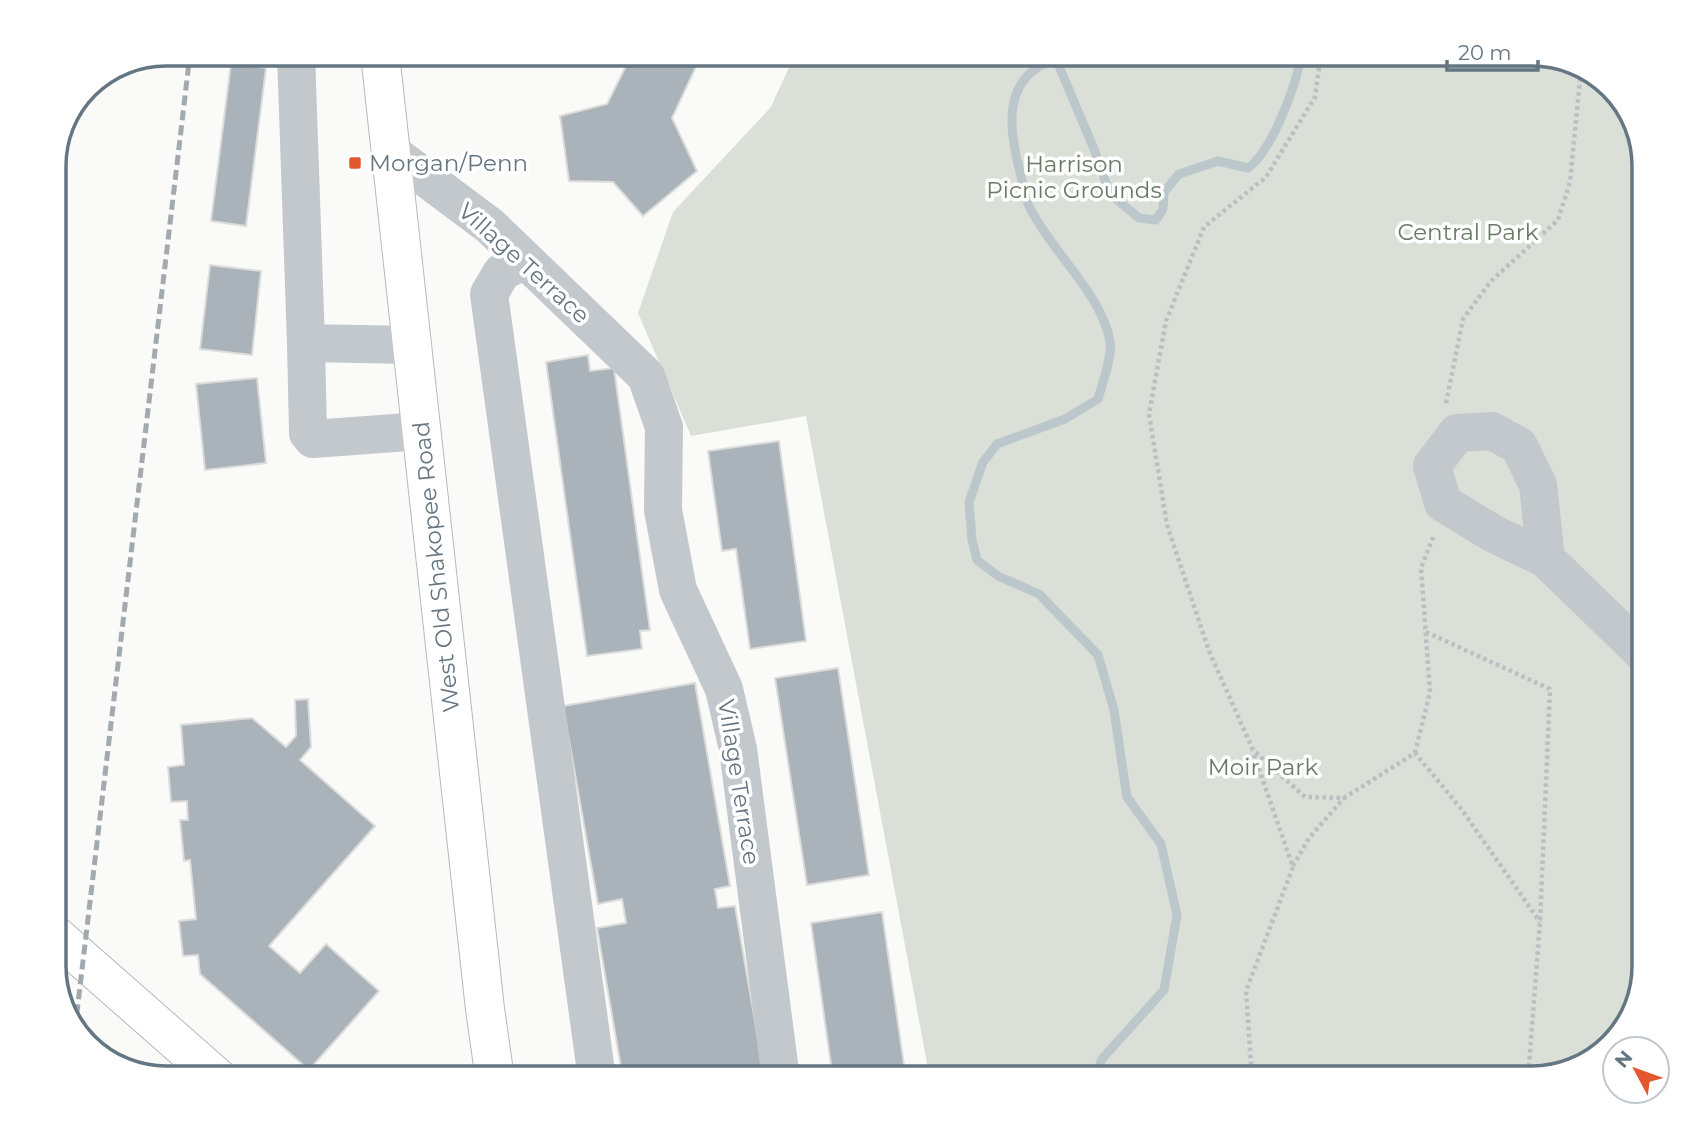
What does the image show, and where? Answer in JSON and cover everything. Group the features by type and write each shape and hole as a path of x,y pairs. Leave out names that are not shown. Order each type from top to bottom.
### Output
{"main road":[{"name":"West Old Shakopee Road","path":"381,66 493,1066"},
{"path":"67,945 204,1066"}],"street":[{"path":"296,66 308,433 313,439 422,431"},
{"name":"Village Terrace","path":"391,152 490,226 646,376 664,427 663,510 678,590 724,689 738,749 779,1066"},
{"path":"525,260 502,272 489,294 595,1066"},
{"path":"306,343 412,345"},
{"path":"1546,559 1538,485 1519,446 1492,431 1457,433 1432,466 1443,503 1494,534 1546,559 1632,642"}],"path":[{"path":"1293,867 1253,750 1209,652 1167,525 1149,414 1166,321 1204,227 1266,177 1315,97 1319,66"},
{"path":"1457,433 1446,404 1462,319 1491,281 1558,220 1570,182 1580,79"},
{"path":"1251,1066 1246,991 1293,867 1309,838 1344,798 1415,753 1430,692 1421,568 1443,503"},
{"path":"1426,632 1550,689 1540,922 1529,1066"},
{"path":"1253,750 1306,797 1344,798"},
{"path":"1415,753 1462,810 1540,922"}],"green space":[{"path":"790,66 1532,66 1546,67 1577,77 1598,91 1622,122 1631,147 1632,166 1632,980 1622,1011 1608,1032 1577,1056 1552,1065 1532,1066 928,1066 806,416 691,436 638,313 673,212 771,107"}],"building":[{"path":"231,66 266,68 246,226 211,221"},
{"path":"626,66 696,66 672,118 697,171 643,216 613,182 569,181 560,116 607,104"},
{"path":"210,265 261,271 252,355 200,349"},
{"path":"588,355 590,371 614,368 650,630 640,631 642,649 587,656 546,362"},
{"path":"257,378 266,463 205,470 196,384"},
{"path":"779,441 806,641 750,649 736,549 722,551 708,451"},
{"path":"838,668 869,875 807,885 775,678"},
{"path":"695,683 730,886 715,889 718,908 735,906 763,1066 621,1066 597,928 626,923 622,899 598,904 563,706"},
{"path":"308,699 311,747 300,760 375,826 269,946 300,973 326,944 379,991 313,1066 304,1066 200,974 198,955 183,956 179,921 196,919 190,860 184,861 180,820 188,820 187,801 171,802 168,767 184,765 181,725 252,718 286,747 296,736 295,700"},
{"path":"882,912 904,1066 831,1066 811,923"}],"waterway":[{"path":"1040,66 1026,78 1013,105 1013,138 1025,195 1039,224 1097,306 1110,341 1110,354 1098,399 1065,419 997,444 983,462 969,502 972,540 977,560 998,576 1039,594 1098,655 1114,710 1127,797 1161,844 1177,915 1164,990 1102,1059 1099,1066"},
{"path":"1059,66 1110,194 1139,218 1156,220 1163,209 1164,192 1179,174 1218,161 1248,168 1257,159 1282,116 1299,66"}],"railway":[{"path":"77,1011 189,66"}],"place":[{"name":"Morgan/Penn","path":"355,163"}],"park label":[{"name":"Harrison Picnic Grounds","path":"1074,177"},
{"name":"Central Park","path":"1468,232"},
{"name":"Moir Park","path":"1263,767"}]}
